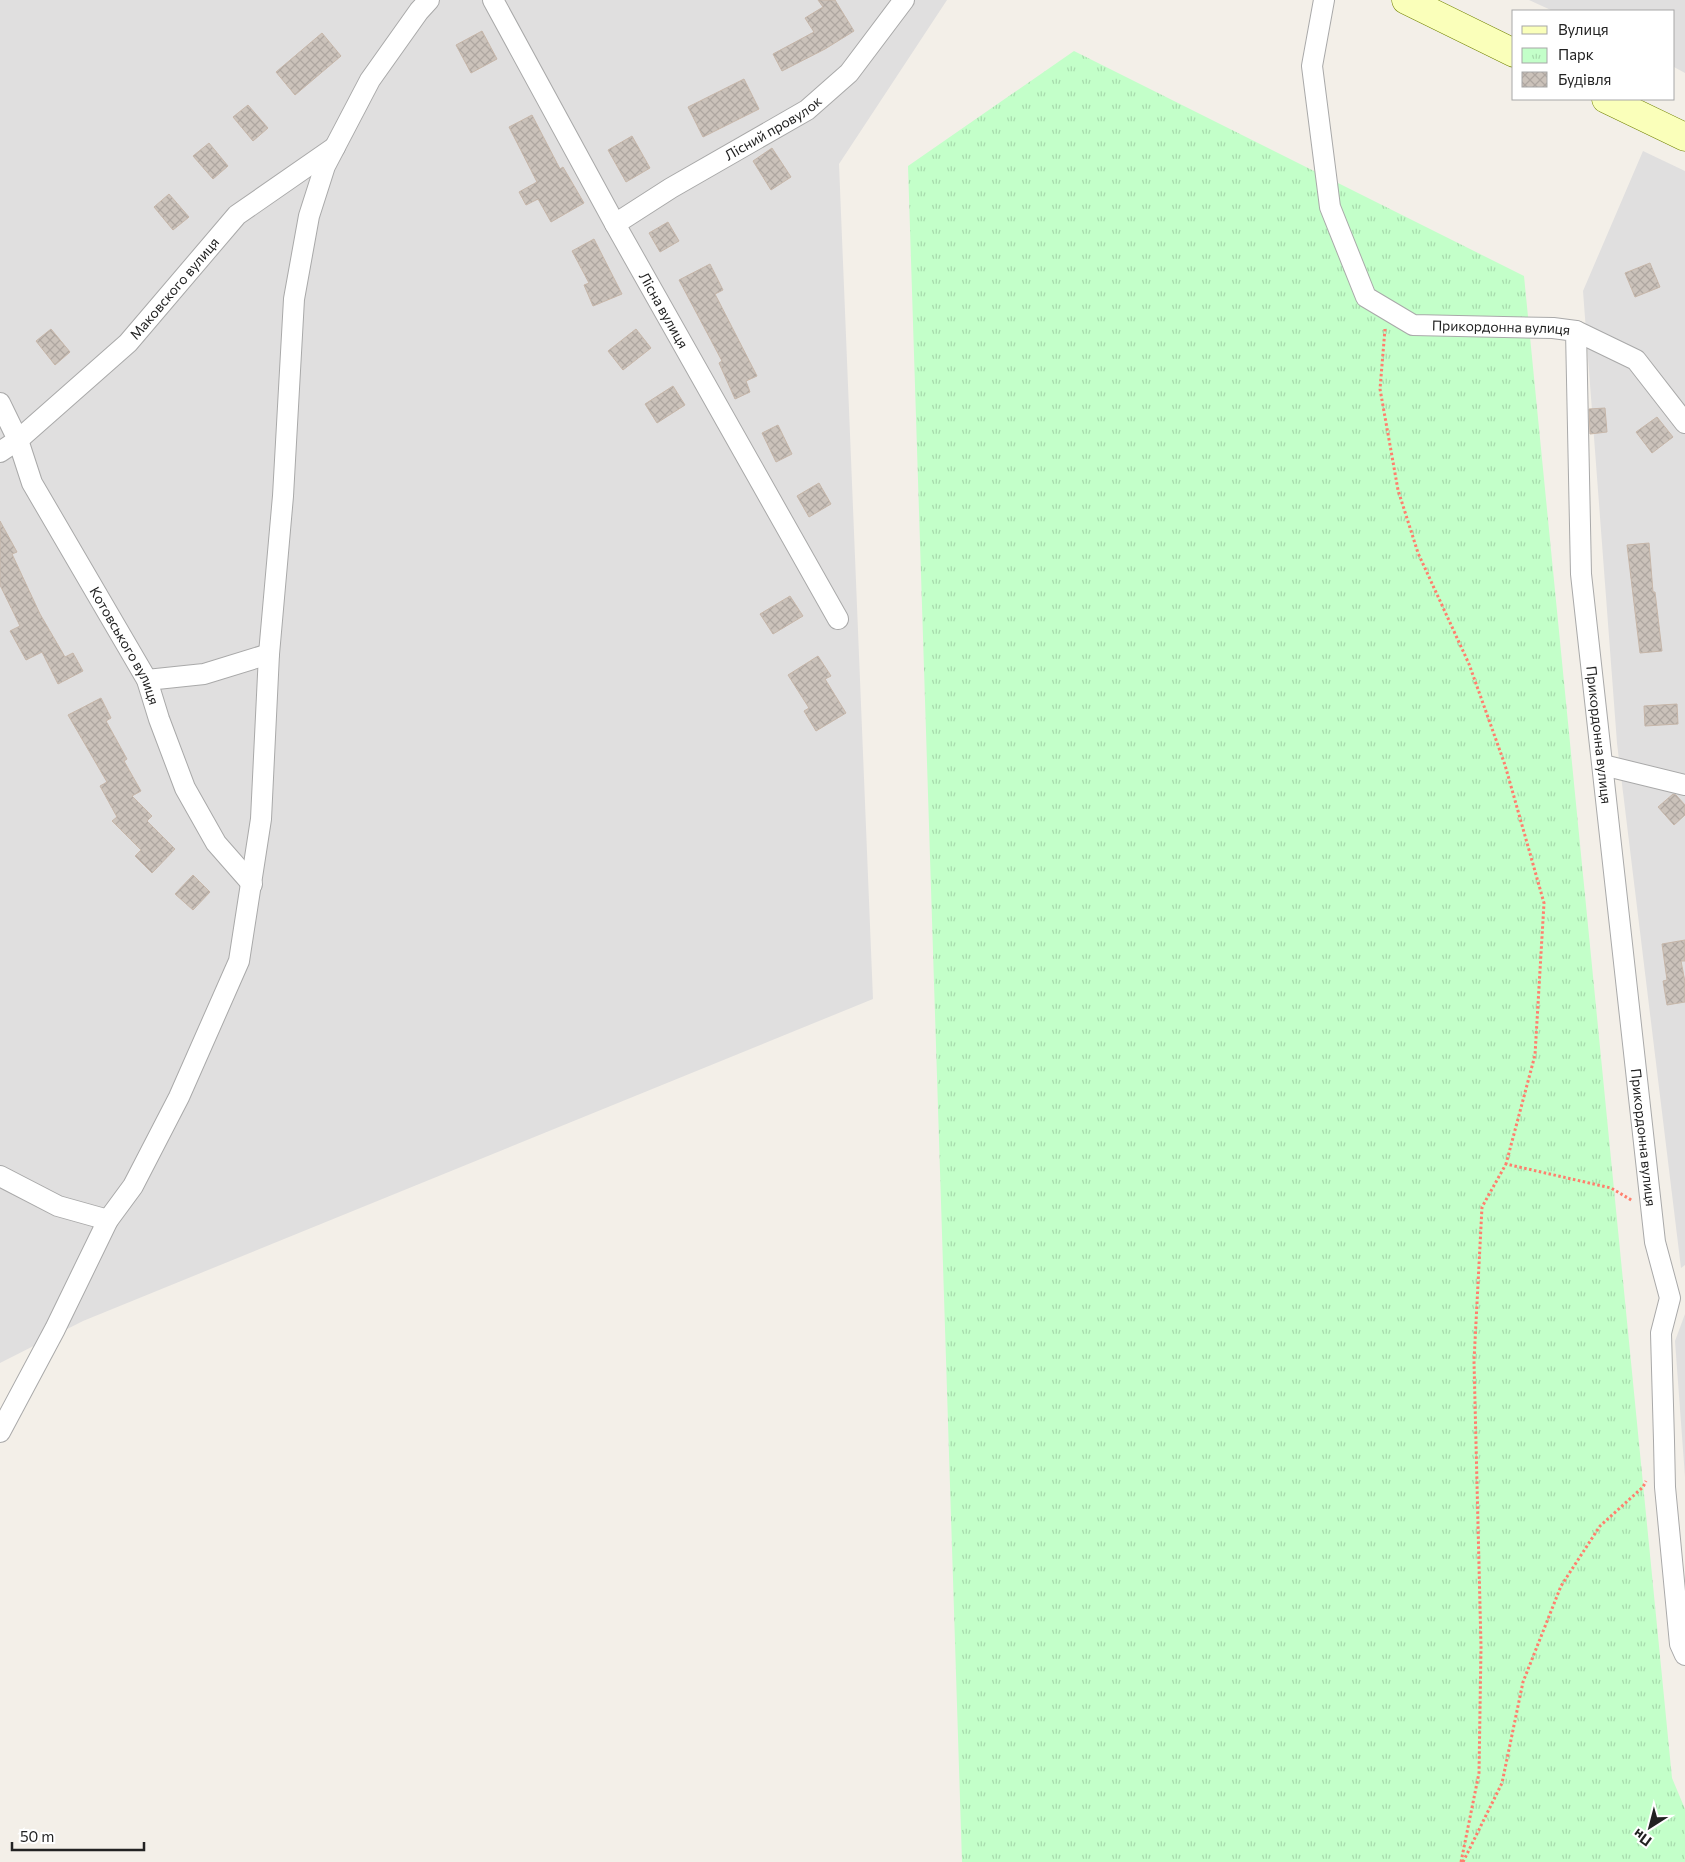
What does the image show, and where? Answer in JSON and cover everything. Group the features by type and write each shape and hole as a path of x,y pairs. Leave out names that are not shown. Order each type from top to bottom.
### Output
{"main road":[{"path":"1406,0 1512,52"},
{"path":"1608,100 1685,137"}],"street":[{"path":"0,1432 55,1329 108,1220 133,1186 179,1098 239,962 261,819 269,654 283,496 294,299 309,216 326,166 370,80 429,0"},
{"name":"Лісна вулиця","path":"493,0 614,224 838,619"},
{"name":"Лісний провулок","path":"614,224 671,188 807,110 849,73 904,0"},
{"name":"Прикордонна вулиця","path":"1324,0 1312,66 1330,207 1366,297 1413,325 1553,328 1576,331 1582,574 1655,1242 1677,1292 1661,1333 1665,1487 1680,1644 1685,1655"},
{"name":"Маковского вулиця","path":"0,452 18,440 128,343 238,215 336,146"},
{"path":"1576,331 1636,360 1685,423"},
{"name":"Котовського вулиця","path":"0,402 18,440 32,483 147,680 185,788 216,843 252,884"},
{"path":"147,680 204,674 269,654"},
{"path":"1603,765 1685,784"},
{"path":"0,1176 58,1206 108,1220"}],"path":[{"path":"1386,309 1380,389 1398,490 1418,553 1469,664 1505,765 1544,903 1535,1055 1506,1164 1482,1207 1474,1361 1481,1647 1479,1773 1462,1862"},
{"path":"1506,1164 1611,1188 1652,1212"},
{"path":"1462,1862 1502,1783 1523,1682 1561,1586 1600,1526 1643,1487 1647,1480"}],"shaded area":[{"path":"0,0 947,0 839,164 873,999 83,1321 0,1363"},
{"path":"1529,0 1685,0 1685,73 1675,68 1675,10 1551,10"},
{"path":"1643,151 1685,171 1685,1265 1681,1268 1617,743 1583,291"},
{"path":"1685,1314 1685,1477 1675,1341"}],"green space":[{"path":"1074,51 1524,276 1672,1778 1685,1809 1685,1862 962,1862 908,166"}],"building":[{"path":"818,0 835,0 854,31 825,49 782,71 773,54 814,32 805,18 823,7"},
{"path":"482,31 497,59 471,73 456,45"},
{"path":"322,33 341,56 295,95 276,72"},
{"path":"744,79 759,109 703,137 688,107"},
{"path":"248,105 268,128 253,141 233,117"},
{"path":"532,115 560,169 563,167 584,203 551,222 538,199 526,205 519,192 537,182 509,127"},
{"path":"632,136 650,168 626,182 608,150"},
{"path":"209,143 228,166 213,179 193,156"},
{"path":"772,148 791,177 771,190 753,161"},
{"path":"169,194 189,217 173,230 154,207"},
{"path":"668,222 679,241 660,252 649,233"},
{"path":"594,239 622,294 593,306 584,285 589,283 572,251"},
{"path":"1650,263 1660,287 1635,297 1625,273"},
{"path":"710,264 723,290 715,294 757,376 746,381 750,392 735,399 719,363 722,361 679,280"},
{"path":"51,329 70,352 55,365 36,341"},
{"path":"636,329 651,348 623,370 608,351"},
{"path":"673,386 685,405 657,423 645,404"},
{"path":"1605,408 1607,432 1590,434 1589,409"},
{"path":"1657,417 1673,437 1652,453 1636,432"},
{"path":"778,425 792,454 776,462 762,433"},
{"path":"819,483 831,504 809,517 797,496"},
{"path":"0,521 17,552 12,554 40,614 65,657 73,653 83,671 58,684 42,652 26,660 10,631 20,626 0,585"},
{"path":"1649,543 1653,592 1655,592 1662,651 1640,653 1627,545"},
{"path":"790,596 803,616 773,634 760,614"},
{"path":"818,656 831,676 825,679 846,713 816,731 804,711 809,708 788,675"},
{"path":"101,698 111,718 106,721 127,759 124,761 141,791 132,796 152,816 147,821 175,849 152,873 135,856 141,850 112,821 117,817 100,786 107,782 68,715"},
{"path":"1677,704 1678,724 1645,726 1644,706"},
{"path":"1673,794 1685,805 1685,815 1674,825 1658,807"},
{"path":"193,875 210,892 193,910 175,894"},
{"path":"1685,940 1685,961 1681,961 1685,982 1685,1002 1667,1005 1663,981 1667,980 1662,944"}]}
